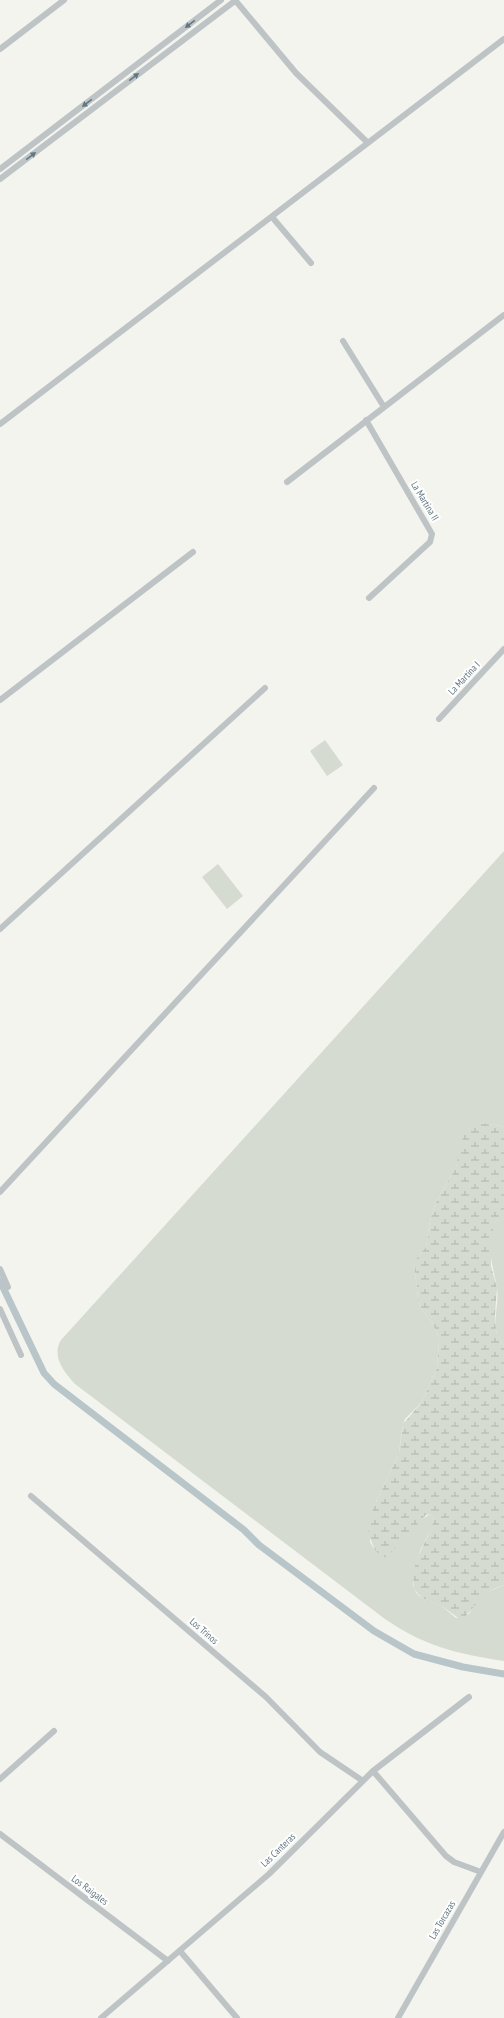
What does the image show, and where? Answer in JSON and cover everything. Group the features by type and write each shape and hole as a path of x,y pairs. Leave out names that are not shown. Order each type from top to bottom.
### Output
{"street":[{"path":"0,49 64,0"},
{"path":"0,169 221,0"},
{"path":"0,179 235,0 296,73 368,143"},
{"path":"0,424 504,39"},
{"path":"272,217 311,263"},
{"path":"286,482 504,315"},
{"path":"343,341 384,406"},
{"name":"La Martina II","path":"366,420 432,534 430,542 369,598"},
{"path":"0,700 194,552"},
{"name":"La Martina I","path":"439,719 504,649"},
{"path":"0,929 265,688"},
{"path":"0,1192 374,788"},
{"path":"0,1269 8,1287"},
{"path":"0,1309 21,1355"},
{"name":"Los Trinos","path":"31,1496 266,1697 320,1752 363,1781"},
{"name":"Las Canteras","path":"101,2018 280,1863 373,1771 469,1698"},
{"path":"0,1778 54,1731"},
{"path":"373,1771 446,1856 454,1862 481,1872"},
{"name":"Las Torcazas","path":"398,2018 504,1832"},
{"name":"Los Raigales","path":"0,1834 168,1961"},
{"path":"180,1951 237,2018"}],"green space":[{"path":"325,740 343,765 327,776 310,751"},
{"path":"504,851 504,1128 502,1126 480,1123 469,1128 456,1167 435,1204 430,1221 426,1247 415,1260 418,1299 422,1310 433,1324 439,1339 437,1368 422,1402 405,1419 402,1429 399,1453 372,1511 370,1542 375,1550 430,1514 434,1518 431,1529 420,1551 413,1584 414,1590 421,1597 440,1605 456,1618 469,1614 477,1600 485,1593 504,1585 504,1661 442,1648 413,1636 385,1619 75,1384 60,1364 57,1352 61,1340"},
{"path":"218,864 243,896 227,909 202,877"},
{"path":"480,1123 502,1126 504,1128 504,1209 496,1221 491,1236 491,1266 497,1288 495,1316 496,1331 504,1345 504,1585 495,1588 483,1596 461,1620 443,1607 422,1598 414,1589 413,1578 417,1560 434,1518 430,1514 426,1515 388,1556 383,1558 375,1550 368,1533 372,1511 399,1453 403,1424 422,1402 437,1368 439,1339 433,1324 422,1310 418,1299 415,1260 426,1247 430,1221 435,1204 456,1167 465,1132 474,1124"},
{"path":"504,1209 504,1345 499,1339 496,1325 498,1295 490,1243 493,1229"}],"waterway":[{"path":"0,1281 44,1373 54,1384 244,1530 259,1545 374,1631 414,1654 463,1667 504,1674"}]}
